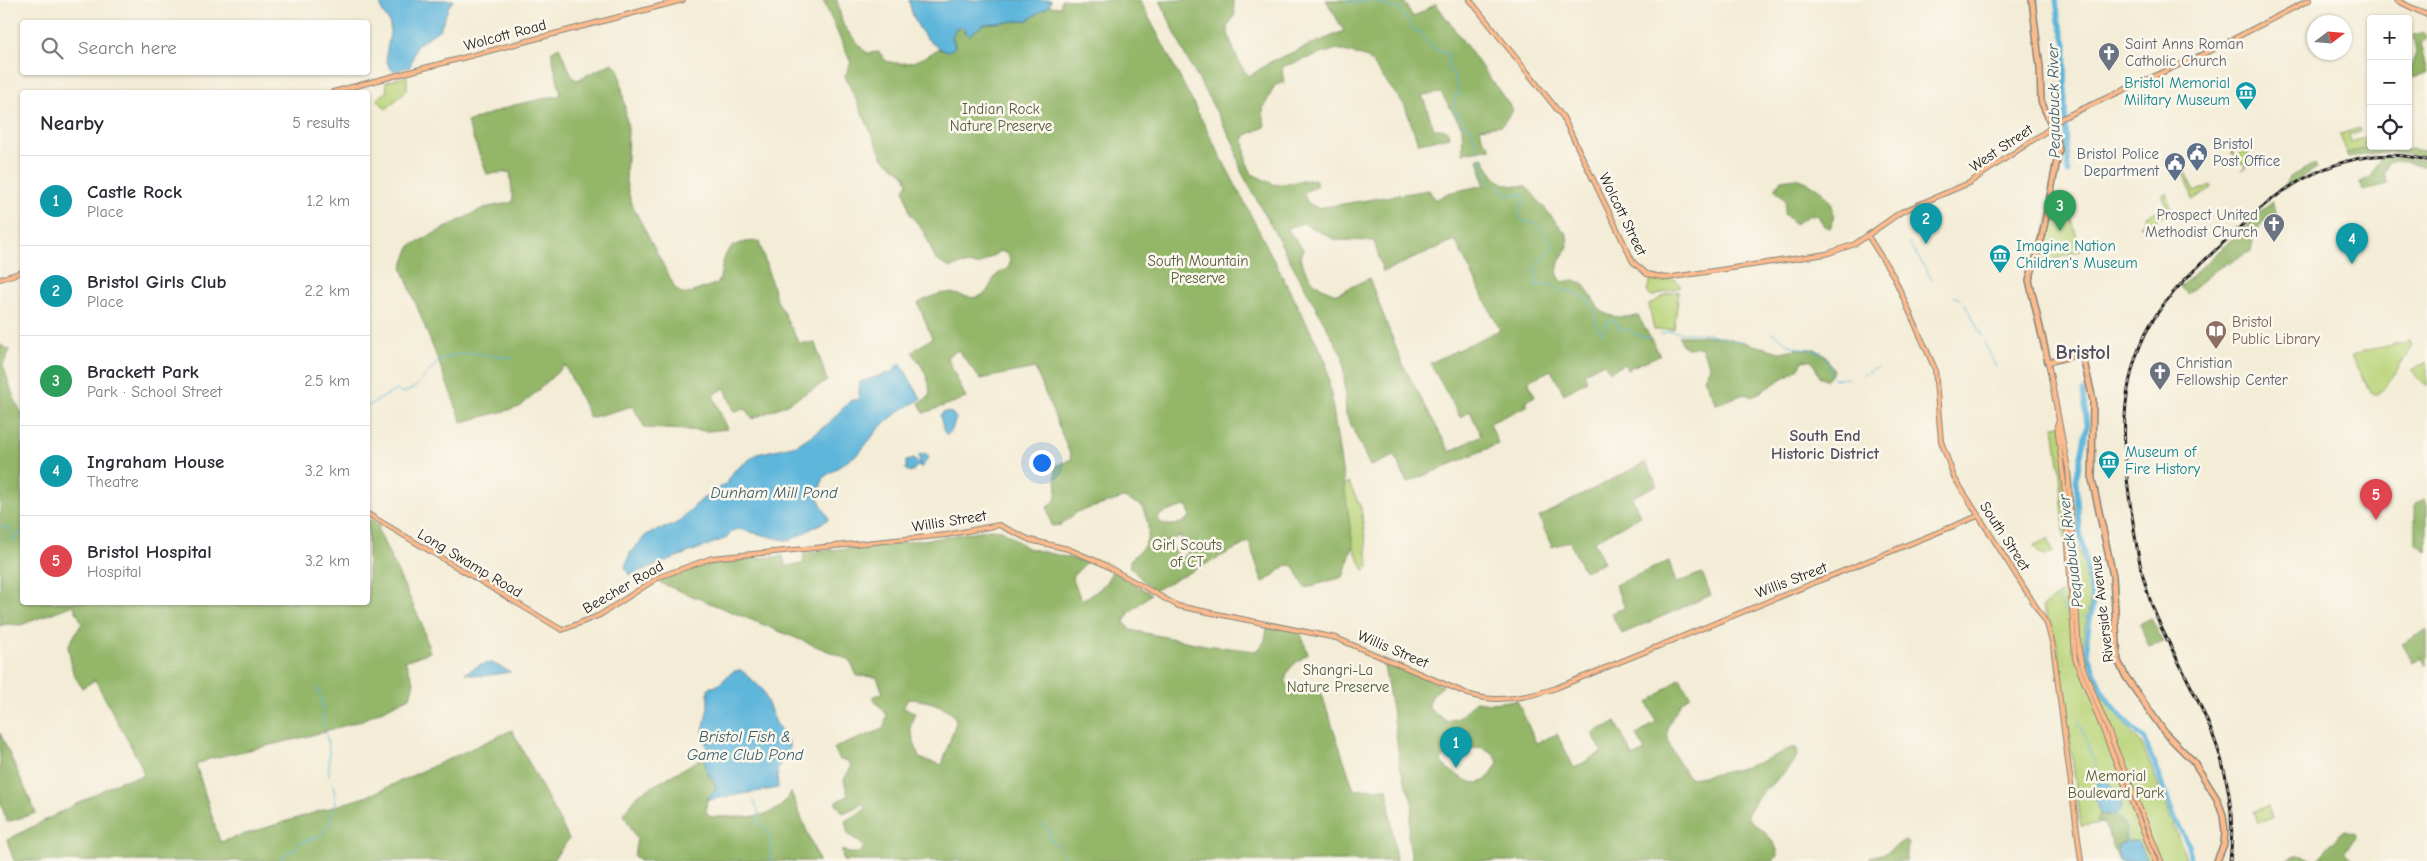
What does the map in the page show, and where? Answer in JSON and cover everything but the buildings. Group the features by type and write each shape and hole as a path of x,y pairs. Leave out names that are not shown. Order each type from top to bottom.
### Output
{"highway":[{"path":"2032,0 2042,103 2058,140 2059,155 2042,237 2029,280 2048,362"},
{"name":"Riverside Avenue","path":"2048,362 2082,353 2093,400 2092,479 2113,576 2118,660 2126,677 2165,733 2194,762 2217,799 2223,815 2225,831 2224,844 2217,861"}],"main road":[{"name":"Wolcott Road","path":"341,90 683,0"},
{"name":"Wolcott Street","path":"1470,0 1563,117 1628,253 1633,262 1647,274 1660,278 1673,278 1826,254 1855,244 1868,236"},
{"name":"West Street","path":"1868,236 1904,211 1952,192 1969,183 2069,114 2212,50 2309,0"},
{"path":"2396,0 2427,15"},
{"name":"South Street","path":"1868,236 1894,277 1932,363 1936,377 1938,419 1945,453 1954,477 2037,605 2051,636 2081,861"},
{"path":"0,279 20,273"},
{"path":"2048,362 2059,421 2062,424 2068,469 2082,665 2161,861"},
{"path":"2059,421 2057,425 2065,493 2076,659 2155,861"},
{"name":"Long Swamp Road","path":"370,515 562,630"},
{"name":"Willis Street","path":"784,550 946,535 999,525 1030,540 1068,549 1101,563 1178,606 1336,638 1476,697 1492,700 1544,692 1556,688 1978,516"},
{"name":"Beecher Road","path":"562,630 600,615 647,583 679,568 724,556 784,550"}],"green space":[{"path":"823,0 837,0 843,25 863,50 868,53 879,52 886,61 907,63 914,62 938,49 942,50 955,45 952,36 958,27 969,35 984,24 1028,20 1049,6 1061,7 1061,0 1140,0 1326,361 1353,546 1343,577 1305,588 1294,566 1287,565 1263,583 1249,542 1153,591 1131,568 1130,560 1143,548 1148,536 1147,523 1142,506 1124,498 1077,512 1061,525 1052,526 1047,507 1052,504 1056,496 1055,466 1072,459 1035,368 980,379 958,350 947,357 966,398 924,413 919,403 929,397 929,385 925,373 912,352 932,338 918,303 943,293 971,297 980,296 987,291 996,276 1009,267 1010,262 1008,254 1000,251 979,265 961,264 950,268 936,260 924,232 910,214 904,189 908,183 905,175 883,158 845,76 851,63","holes":["1184,506 1188,507 1190,517 1184,522 1169,525 1161,523 1158,519 1161,514","1180,536 1187,546 1188,554 1179,559 1171,546 1159,548 1157,545"]},
{"path":"1160,0 1233,0 1235,14 1227,28 1239,62 1250,76 1270,62 1344,31 1326,0 1403,0 1413,17 1436,4 1513,110 1502,125 1480,128 1482,138 1491,148 1463,153 1462,127 1441,93 1422,95 1434,129 1446,129 1450,137 1418,143 1405,106 1368,58 1337,49 1284,66 1282,69 1284,83 1275,85 1263,109 1265,127 1244,136 1246,161 1252,174 1275,185 1315,179 1317,186 1303,193 1308,203 1318,208 1429,190 1435,200 1448,193 1484,185 1478,158 1483,157 1495,177 1499,180 1510,185 1526,186 1567,235 1568,246 1559,262 1557,273 1562,282 1574,280 1583,283 1598,307 1609,315 1616,317 1638,316 1660,355 1627,369 1624,364 1610,372 1604,363 1584,373 1587,381 1564,394 1551,370 1528,381 1535,396 1525,401 1527,406 1490,423 1498,444 1407,483 1395,456 1370,466 1346,414 1343,357 1241,171 1234,144 1185,55","holes":["1303,223 1336,240 1374,241 1383,272 1455,240 1500,330 1430,363 1460,417 1470,411 1481,435 1450,452 1402,363 1369,278 1337,294 1318,286 1310,277 1300,259 1303,249 1289,232 1288,228"]},
{"path":"2424,32 2426,39 2420,43 2427,73 2412,77 2412,63 2416,53 2413,35"},
{"path":"559,47 573,78 577,80 612,63 619,69 628,129 626,181 631,203 675,288 682,294 687,294 718,283 728,251 741,243 759,241 776,298 799,343 815,343 827,381 783,406 752,419 746,409 734,411 725,388 713,395 727,429 708,431 645,428 633,406 590,418 565,365 520,407 462,422 402,268 410,246 484,208 513,202 510,172 487,174 467,122 514,105 561,95 552,56 552,51"},
{"path":"407,76 407,90 386,109 377,99 387,91 386,82"},
{"path":"2360,128 2361,131 2349,135 2351,142 2367,137 2367,142 2363,144 2367,148 2347,153 2340,134"},
{"path":"2243,144 2251,161 2242,170 2245,166 2243,162 2240,164 2231,152 2234,151 2236,157 2242,152 2237,148"},
{"path":"2367,148 2367,150 2412,149 2427,152 2427,158 2388,152 2348,157 2346,153"},
{"path":"2381,157 2427,161 2427,167 2406,162 2388,161 2384,173 2387,184 2363,191 2360,182 2371,177"},
{"path":"2181,162 2194,192 2211,185 2212,188 2192,200 2191,191 2181,169 2177,170 2175,165"},
{"path":"2315,164 2317,168 2282,190 2289,177"},
{"path":"1796,178 1812,185 1826,196 1833,210 1830,228 1824,226 1817,214 1810,215 1795,224 1784,214 1786,201 1775,189 1781,180"},
{"path":"2166,193 2172,212 2143,227 2140,225 2146,220 2145,216 2157,211 2158,214 2168,210 2162,196"},
{"path":"2060,196 2065,196 2081,251 2040,264 2037,261 2051,207 2057,209"},
{"path":"2272,202 2277,214 2266,220 2258,228 2251,251 2217,269 2187,294 2180,287"},
{"path":"1651,279 1675,279 1681,287 1653,296 1649,295 1647,290"},
{"path":"1679,291 1674,329 1654,330 1649,305 1667,294"},
{"path":"1679,336 1719,336 1780,352 1796,349 1815,349 1825,355 1834,371 1827,380 1820,377 1812,361 1804,360 1798,369 1752,397 1745,394 1716,404 1704,378 1710,367 1701,347 1687,348 1682,345"},
{"path":"2410,341 2412,347 2384,389 2377,395 2372,393 2351,357 2364,351"},
{"path":"0,345 10,350 3,365 20,410 20,605 73,605 21,625 5,624 0,626"},
{"path":"2427,362 2427,387 2411,371"},
{"name":"Memorial Boulevard Park","path":"2065,424 2076,540 2088,576 2085,578 2086,582 2089,583 2091,598 2084,634 2084,649 2089,670 2095,685 2107,703 2143,746 2186,861 2119,861 2104,823 2081,826 2057,642 2042,607 2062,593 2068,594 2060,471 2054,426"},
{"path":"1646,462 1657,485 1632,497 1640,516 1594,541 1604,563 1584,571 1569,541 1552,547 1539,517"},
{"path":"1349,483 1361,508 1369,567 1364,570 1327,492"},
{"path":"2425,499 2427,506 2427,551 2415,544 2415,503"},
{"path":"370,518 380,526 378,530 421,622 430,652 405,661 414,682 410,697 360,721 305,737 209,759 196,765 220,842 368,796 512,730 569,839 552,861 14,861 7,840 120,781 144,776 141,765 95,680 82,688 73,673 68,646 82,623 73,605 370,605"},
{"path":"990,529 1002,530 1027,548 1087,562 1072,577 1081,600 1100,589 1112,571 1151,594 1129,613 1124,622 1130,630 1205,645 1255,651 1264,641 1267,627 1300,631 1308,654 1289,670 1286,683 1293,689 1321,692 1354,790 1387,788 1396,861 843,861 842,850 849,853 860,853 864,846 848,834 845,821 866,809 863,804 843,813 835,802 848,796 844,780 851,767 848,761 840,760 834,748 883,729 887,715 872,697 883,693 877,677 857,676 850,660 658,582 690,570 719,563 783,556 785,566 803,564 804,553 939,538","holes":["908,699 937,704 954,716 956,722 942,765 919,758 910,728 915,712 903,708"]},
{"path":"2048,539 2053,552 2044,556 2040,554 2034,545"},
{"path":"1669,561 1676,583 1702,573 1711,595 1622,634 1611,613 1625,608 1615,585"},
{"path":"2151,618 2163,642 2149,647 2139,624"},
{"path":"2426,630 2427,665 2421,657 2413,662 2402,644"},
{"path":"1383,661 1443,686 1432,696 1429,706 1430,710 1446,721 1459,718 1475,701 1491,703 1517,700 1536,743 1557,734 1574,768 1602,752 1592,733 1616,722 1633,757 1645,751 1637,735 1656,722 1648,703 1680,678 1690,696 1681,704 1671,720 1668,736 1672,751 1687,776 1691,778 1730,771 1765,760 1791,748 1796,748 1798,752 1796,758 1781,776 1758,797 1747,815 1772,840 1778,856 1773,861 1412,861 1408,834 1413,804 1400,767 1395,725","holes":["1481,747 1494,754 1498,762 1492,773 1486,779 1474,783 1459,776 1443,765 1441,761 1453,751 1464,749"]},
{"path":"0,733 36,813 7,822 0,801"},
{"path":"704,757 709,777 716,787 715,793 707,798 707,813 711,817 746,817 768,813 777,809 785,802 791,792 819,861 639,861 634,856 637,839 623,813 639,794"},
{"path":"2268,806 2272,818 2258,823 2254,811"},
{"path":"2100,814 2108,817 2115,814 2126,827 2126,841 2117,846 2119,860 2104,823 2098,823 2097,821"},
{"path":"2344,830 2355,833 2356,837 2344,852 2356,861 2285,861 2300,856 2318,859"},
{"path":"1903,841 1906,841 1908,845 1906,861 1869,861 1870,857 1886,853"}],"water":[{"path":"380,0 454,0 449,6 440,29 416,46 410,67 393,71 389,66 386,55 390,25 381,10"},
{"path":"909,0 936,2 952,0 1051,0 1049,6 1028,20 984,24 969,35 961,27 957,27 952,36 955,47 949,51 941,49 927,39 917,25"},
{"name":"Dunham Mill Pond","path":"901,364 921,399 901,410 881,426 859,453 824,477 817,496 829,519 789,541 738,529 732,531 727,538 629,575 625,567 630,553 647,534 676,524 701,500 727,483 734,471 757,454 797,445 828,424 851,400 858,400 860,382 895,371 896,366"},
{"path":"944,412 952,413 956,418 952,430 947,435 944,432 940,415"},
{"path":"925,453 929,456 922,467 917,466 911,473 906,470 906,461 914,459 920,465 919,455"},
{"path":"492,663 511,672 483,676 465,673 480,665"},
{"name":"Bristol Fish & Game Club Pond","path":"741,670 762,689 776,723 789,743 789,750 777,769 778,788 707,800 716,789 715,782 707,772 704,757 707,748 703,731 708,707 708,690 710,687 718,685 732,672"},
{"path":"2103,779 2114,788 2121,801 2120,810 2112,816 2100,814 2097,806 2096,788 2099,780"},
{"path":"2127,841 2137,841 2148,861 2119,861 2117,846"}],"waterway":[{"path":"1345,0 1355,3 1371,0 1399,9 1416,32 1421,33 1432,48 1448,54 1449,69 1453,73 1460,94 1455,96 1454,108 1464,124 1471,128 1479,151"},
{"path":"2035,0 2040,0"},
{"name":"Pequabuck River","path":"2056,0 2059,22 2066,43 2065,102 2068,173"},
{"path":"1480,157 1490,183 1503,189 1508,195 1523,194 1524,202 1517,214 1522,221 1534,222 1541,226 1541,231 1553,245 1534,272 1538,277 1535,286 1550,285 1583,297 1592,306 1596,318 1596,326 1602,333 1607,323 1613,320 1620,330 1627,329 1637,335 1650,338"},
{"path":"1909,243 1932,279"},
{"path":"1954,297 1960,299"},
{"path":"1965,304 1982,336"},
{"path":"1661,334 1671,331 1710,334 1736,341 1744,341"},
{"path":"1772,333 1793,346 1820,353 1827,360 1834,379 1848,378"},
{"path":"1984,341 1996,367"},
{"path":"370,405 396,390 402,393 409,391 419,384 439,362 456,355 484,354 512,358"},
{"path":"1872,370 1877,368"},
{"name":"Pequabuck River","path":"2083,391 2087,426 2076,480 2079,527 2093,603 2087,638 2088,655 2101,689 2114,709 2145,740 2175,819 2189,845 2190,861"},
{"path":"0,526 9,528 10,539 15,540 17,533 20,533"},
{"path":"2057,597 2068,614"},
{"name":"Pequabuck River","path":"2082,616 2091,619"},
{"path":"318,687 323,707 324,727"},
{"path":"2078,720 2101,779"},
{"path":"326,732 329,750 329,775"},
{"path":"277,861 281,861 284,855 297,848 300,843 321,835 329,823 336,803 333,784"},
{"path":"754,801 759,813 757,822 769,832 771,849 769,858 772,861"},
{"path":"2117,811 2126,827 2127,842"},
{"path":"1042,824 1049,829 1050,839 1062,849 1065,861"},
{"path":"954,853 958,861"}],"railway":[{"path":"2230,861 2232,827 2229,796 2223,767 2203,711 2155,614 2146,589 2140,563 2126,472 2125,421 2127,395 2132,371 2140,346 2160,309 2192,272 2259,209 2280,193 2326,168 2350,160 2375,156 2401,156 2427,160"}],"place":[{"name":"Saint Anns Roman Catholic Church","path":"2109,72"},
{"name":"Bristol Memorial Military Museum","path":"2246,111"},
{"name":"Bristol Post Office","path":"2197,172"},
{"name":"Bristol Police Department","path":"2175,182"},
{"name":"Brackett Park","path":"2060,231"},
{"name":"Prospect United Methodist Church","path":"2274,243"},
{"name":"Bristol Girls Club","path":"1926,244"},
{"name":"Ingraham House","path":"2352,264"},
{"name":"Imagine Nation Children's Museum","path":"2000,274"},
{"name":"Bristol Public Library","path":"2216,350"},
{"name":"Christian Fellowship Center","path":"2160,391"},
{"name":"Museum of Fire History","path":"2109,480"},
{"name":"Bristol Hospital","path":"2376,520"},
{"name":"Castle Rock","path":"1456,768"}],"district":[{"name":"Bristol","path":"2083,352"},
{"name":"South End Historic District","path":"1825,445"}],"park label":[{"name":"Indian Rock Nature Preserve","path":"1001,118"},
{"name":"South Mountain Preserve","path":"1198,270"},
{"name":"Girl Scouts of CT","path":"1187,554"},
{"name":"Shangri-La Nature Preserve","path":"1338,678"}]}
